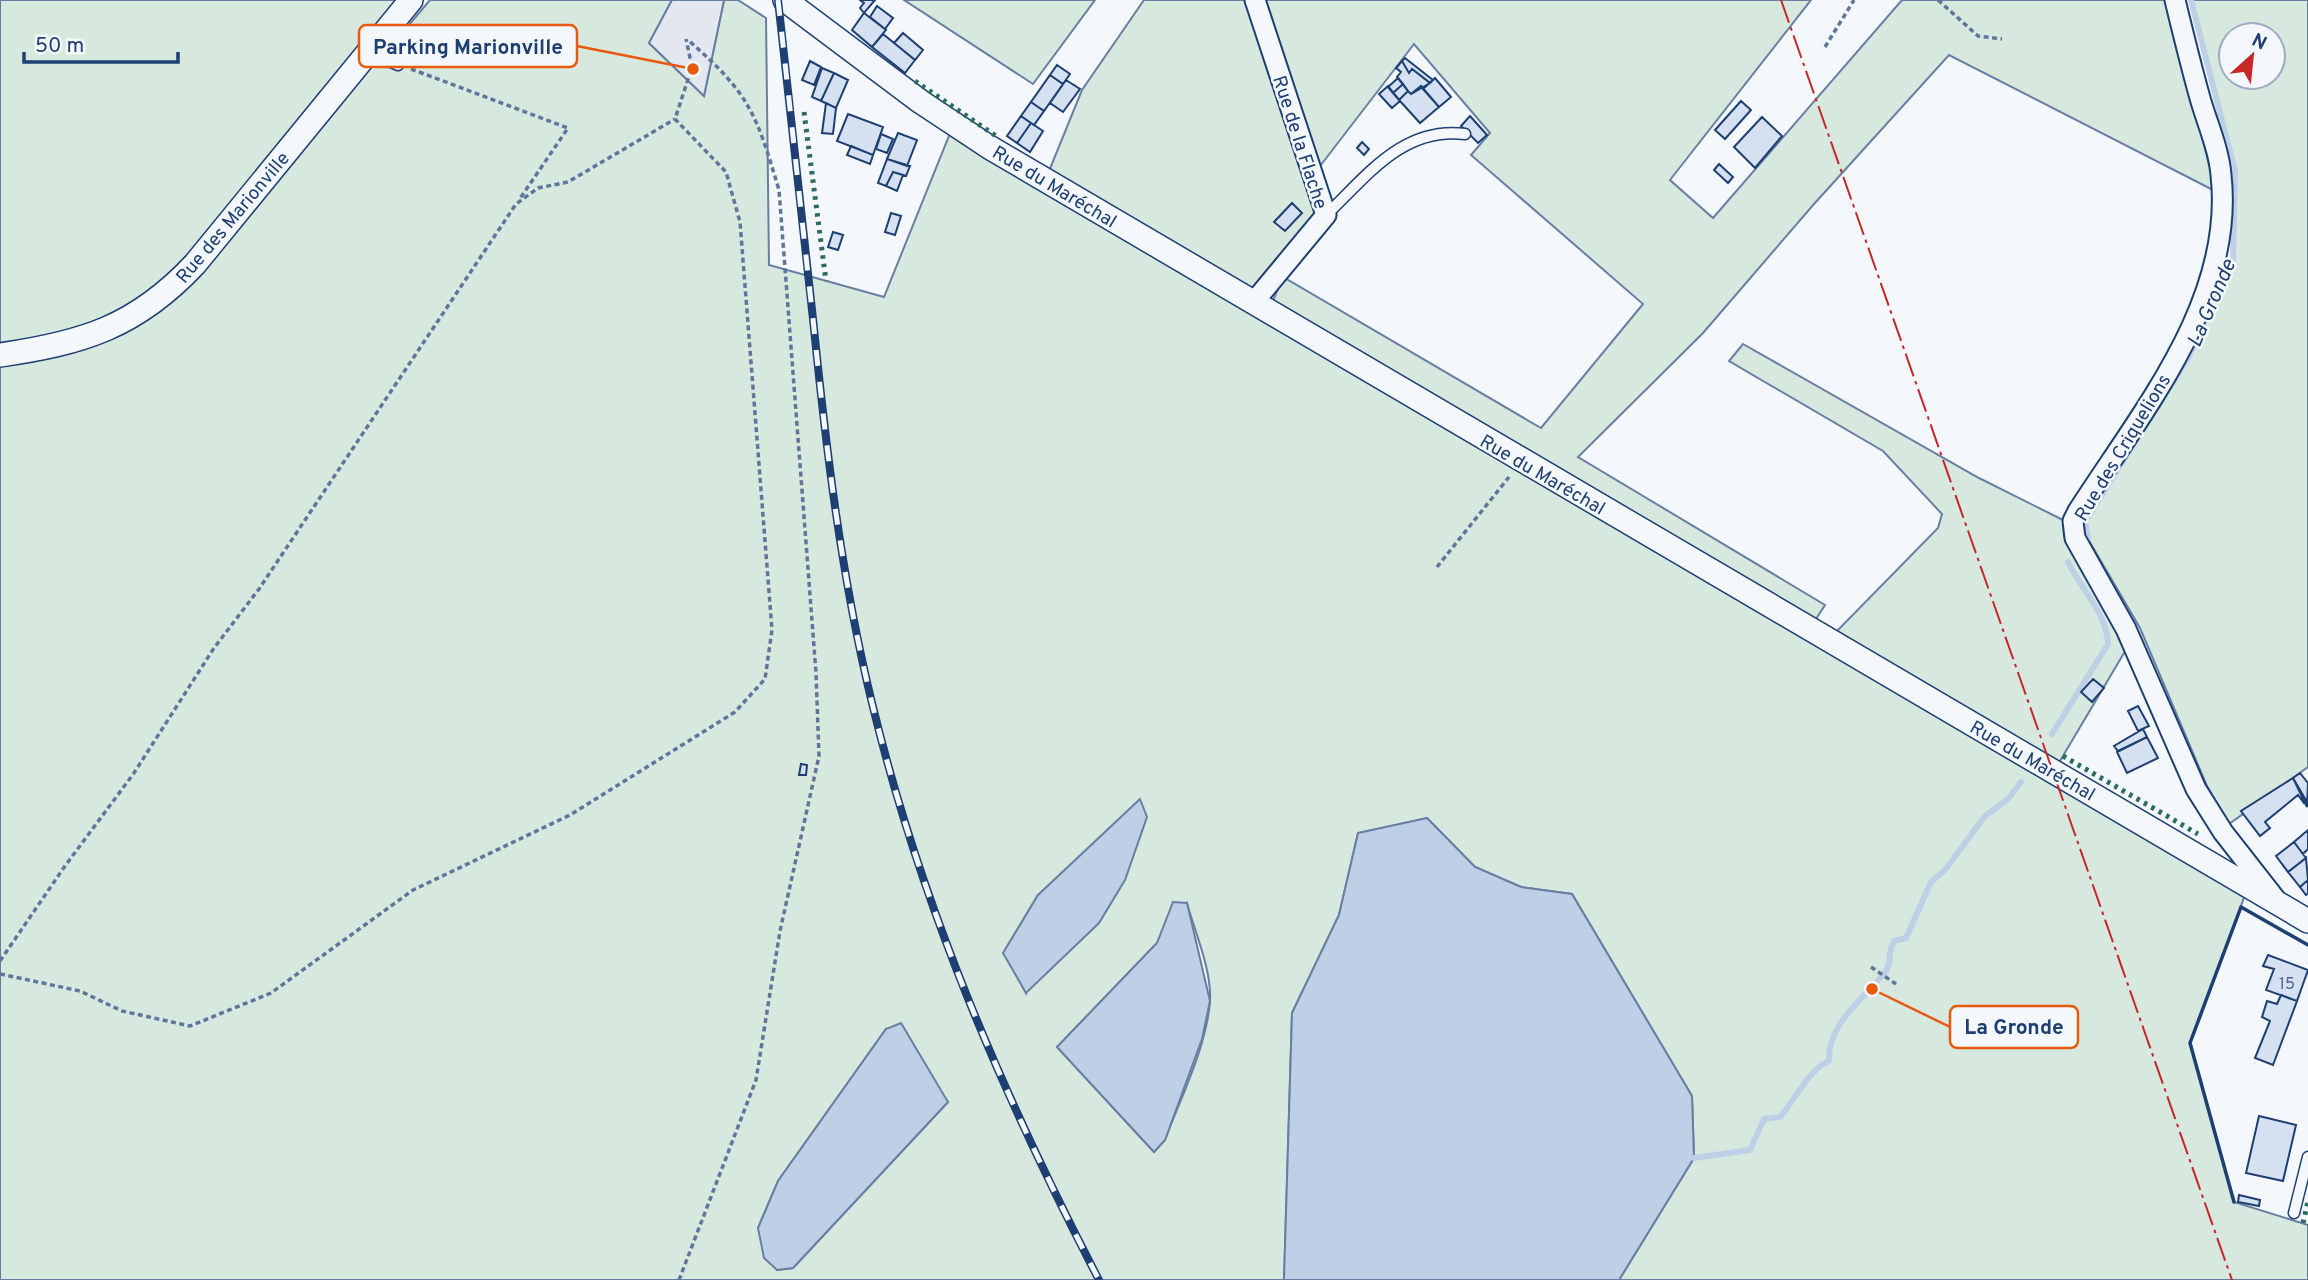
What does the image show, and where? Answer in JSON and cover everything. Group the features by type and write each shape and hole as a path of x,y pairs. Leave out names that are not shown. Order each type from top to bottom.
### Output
{"street":[{"name":"Rue des Marionville","path":"0,355 54,347 102,333 135,316 163,295 195,264 411,0"},
{"name":"Rue du Maréchal","path":"785,0 803,7 921,102 989,147 2308,921"},
{"name":"Rue de la Flache","path":"1253,303 1326,215 1255,0"},
{"name":"Rue des Criquelions","path":"2175,0 2221,172 2224,209 2220,245 2210,279 2173,362 2078,511 2074,530 2075,538 2126,629 2196,789 2223,832 2278,902"}],"lane":[{"path":"368,53 398,65"},
{"path":"1326,215 1395,150 1434,132 1465,134"},
{"path":"2294,1213 2308,1157"}],"path":[{"path":"1825,47 1854,0"},
{"path":"1938,0 1978,36 2002,39"},
{"path":"516,204 538,188 568,182 675,119 692,67 687,39 726,73 745,97 760,125 779,190 816,673 819,756 780,930 756,1080 678,1280"},
{"path":"0,961 65,866 134,773 214,648 260,589 568,128 398,65"},
{"path":"0,974 80,991 122,1011 190,1026 271,993 413,890 570,815 735,712 765,679 772,630 740,222 726,172 675,119"},
{"path":"1437,567 1521,461"},
{"path":"1871,967 1895,984"}],"shaded area":[{"path":"0,0 398,0 358,49 381,58 430,0 672,0 649,43 704,96 724,0 738,0 766,18 769,265 884,297 951,131 2245,895 2190,1043 2234,1202 2308,1225 2308,1280 1619,1280 1694,1158 1692,1096 1572,894 1521,887 1475,867 1427,818 1358,833 1339,915 1292,1013 1284,1280 0,1280","holes":["1038,895 1026,993 1004,952","1187,903 1206,965 1210,1002 1204,1037 1192,1072 1165,1140 1154,1152 1057,1047 1157,943","886,1029 948,1102 793,1268 777,1270 758,1228 778,1181"]},
{"path":"672,0 724,0 704,96 649,43"},
{"path":"904,0 1095,0 1033,84"},
{"path":"1144,0 1249,0 1320,212 1253,291 1049,171 1082,90"},
{"path":"1261,0 1811,0 1670,180 1713,218 1902,0 2168,0 2212,168 2213,190 1949,55 1814,204 1703,333 1578,457 1825,605 1816,619 1272,303 1283,277 1541,428 1643,304 1471,155 1490,133 1414,44 1317,170"},
{"path":"2191,0 2308,0 2308,767 2229,824 2207,786 2140,628 2088,539 2085,522 2188,358 2233,261 2235,171"},
{"path":"1743,344 1979,478 2063,520 2064,536 2127,648 2057,766 1837,631 1938,528 1942,514 1883,451 1729,361"}],"water":[{"path":"1140,799 1147,817 1125,880 1099,923 1026,993 1003,953 1038,895"},
{"path":"1427,818 1475,867 1521,887 1572,894 1692,1096 1694,1158 1619,1280 1284,1280 1292,1013 1339,915 1358,833"},
{"path":"1173,902 1187,903 1210,1001 1202,1039 1165,1140 1154,1152 1057,1047 1157,943"},
{"path":"901,1023 948,1102 793,1268 777,1270 764,1258 758,1228 778,1181 886,1029"}],"building":[{"path":"860,0 875,0 864,13 860,8 864,3"},
{"path":"877,6 893,18 885,29 870,17"},
{"path":"864,13 886,30 872,47 852,30"},
{"path":"903,33 923,50 915,60 894,43"},
{"path":"883,34 915,60 905,73 872,47"},
{"path":"1405,58 1433,80 1430,83 1412,69 1409,73 1402,61"},
{"path":"810,61 821,67 814,85 802,80"},
{"path":"1402,61 1409,73 1412,69 1430,83 1411,94 1397,77 1401,72 1396,68"},
{"path":"1057,65 1070,74 1063,84 1050,75"},
{"path":"822,68 834,73 821,101 812,97"},
{"path":"834,73 848,80 836,108 821,101"},
{"path":"1050,75 1063,84 1044,111 1031,102"},
{"path":"1398,78 1403,84 1393,93 1388,87"},
{"path":"1435,78 1451,97 1439,107 1423,89"},
{"path":"1066,80 1080,89 1063,112 1050,103"},
{"path":"1403,84 1408,91 1399,100 1393,93"},
{"path":"1388,86 1400,101 1392,108 1379,94"},
{"path":"1421,86 1439,107 1420,123 1399,100 1408,91 1411,94"},
{"path":"1741,101 1751,110 1725,139 1715,130"},
{"path":"1031,102 1044,111 1034,125 1021,116"},
{"path":"826,103 836,108 833,134 822,133"},
{"path":"848,114 883,127 873,155 837,141"},
{"path":"1021,116 1031,123 1017,143 1007,136"},
{"path":"1470,116 1487,135 1478,143 1461,126"},
{"path":"1762,117 1782,136 1755,168 1734,147"},
{"path":"1031,123 1043,131 1030,152 1017,143"},
{"path":"898,133 917,140 907,166 887,159"},
{"path":"881,134 893,139 887,153 876,149"},
{"path":"1362,142 1369,149 1364,155 1357,148"},
{"path":"851,146 873,155 870,164 847,155"},
{"path":"887,159 910,166 906,176 893,172 886,186 878,183"},
{"path":"1719,164 1733,177 1728,183 1714,170"},
{"path":"893,172 903,175 897,191 886,186"},
{"path":"1292,203 1302,213 1285,231 1274,222"},
{"path":"891,213 901,216 895,235 885,232"},
{"path":"833,232 843,235 838,250 828,247"},
{"path":"2093,679 2104,688 2092,702 2081,692"},
{"path":"2138,706 2149,726 2138,731 2128,711"},
{"path":"2143,729 2147,737 2118,751 2114,746"},
{"path":"2147,737 2158,758 2127,773 2117,752"},
{"path":"801,764 807,765 806,775 799,775"},
{"path":"2300,773 2308,783 2307,807 2293,778"},
{"path":"2293,778 2307,802 2304,803 2298,795 2265,822 2270,828 2260,836 2241,811"},
{"path":"2308,830 2308,849 2303,854 2294,842"},
{"path":"2294,842 2306,858 2288,872 2276,856"},
{"path":"2306,858 2308,880 2300,887 2288,872"},
{"path":"2308,880 2308,894 2306,895 2300,887"},
{"path":"2268,955 2308,970 2297,1001 2266,990 2274,969 2263,966"},
{"path":"2281,995 2297,1001 2273,1065 2255,1058 2270,1021 2262,1017 2267,1001 2277,1004"},
{"path":"2259,1116 2296,1125 2283,1181 2246,1173"},
{"path":"2239,1195 2260,1200 2259,1206 2238,1202"}],"waterway":[{"name":"La Gronde","path":"2168,390 2188,358 2233,261 2235,171 2191,0"},
{"name":"La Gronde","path":"2088,539 2085,522 2136,440"},
{"name":"La Gronde","path":"2052,734 2108,644 2103,622 2068,562"},
{"name":"La Gronde","path":"1694,1158 1750,1150 1764,1119 1780,1117 1815,1070 1829,1061 1834,1035 1849,1012 1886,971 1894,941 1906,938 1931,882 1945,870 1985,816 2008,799 2021,782"}],"railway":[{"path":"778,0 829,464 843,560 872,703 915,853 968,998 1030,1140 1099,1280"}],"hedge":[{"path":"915,81 999,138"},
{"path":"804,112 826,281"},
{"path":"2063,756 2198,834"},
{"path":"2303,1223 2308,1201"}],"wall":[{"path":"2234,1202 2190,1043 2241,907 2308,945"}],"power":[{"path":"1781,0 2232,1280"}],"place":[{"name":"Parking Marionville","path":"693,69"},
{"name":"La Gronde","path":"1872,989"}]}
